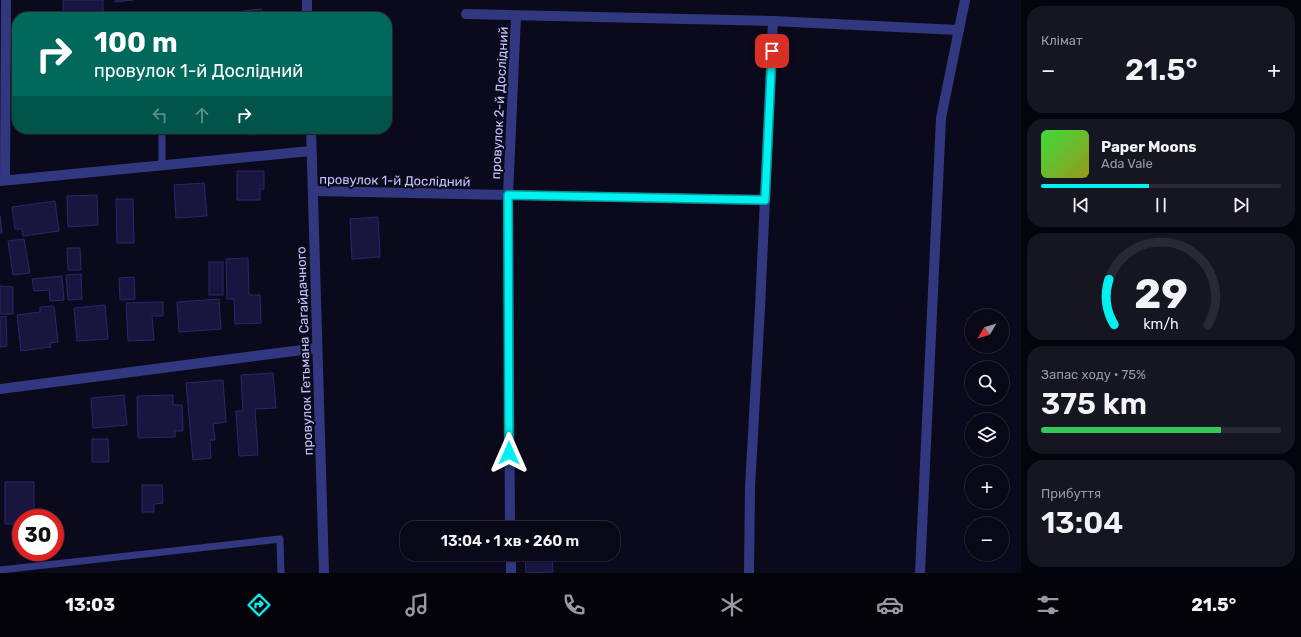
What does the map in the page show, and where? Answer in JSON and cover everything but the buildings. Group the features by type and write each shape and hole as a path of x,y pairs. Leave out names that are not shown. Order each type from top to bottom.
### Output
{"street":[{"path":"6,0 2,181 311,151"},
{"path":"306,0 307,12"},
{"path":"920,573 941,118 964,0"},
{"path":"466,14 773,21 958,30"},
{"name":"провулок 2-й Дослідний","path":"510,521 508,195 516,16"},
{"path":"749,573 750,488 773,21"},
{"name":"провулок Гетьмана Сагайдачного","path":"310,134 324,573"},
{"name":"провулок 1-й Дослідний","path":"313,191 765,200"},
{"path":"0,388 317,348"},
{"path":"511,561 511,573"}],"lane":[{"path":"162,134 162,165"},
{"path":"0,570 280,539 281,573"}],"route":[{"path":"509,453 508,195 765,200 772,51"}]}
